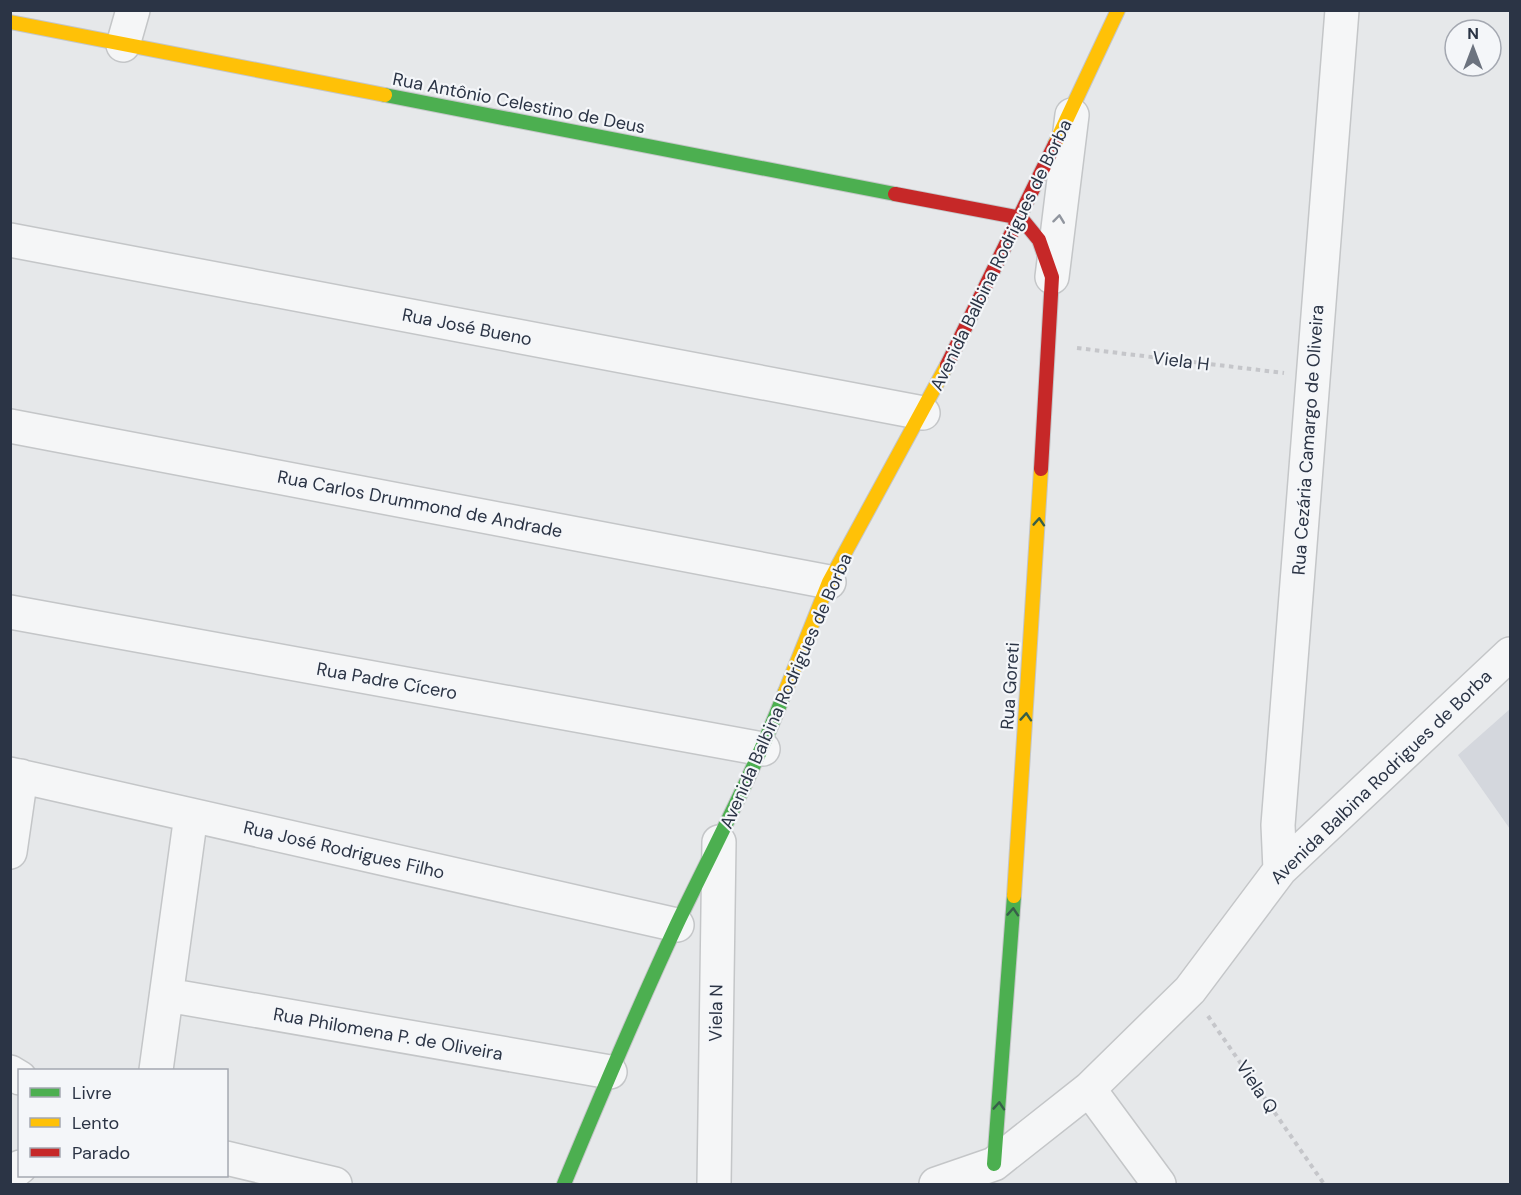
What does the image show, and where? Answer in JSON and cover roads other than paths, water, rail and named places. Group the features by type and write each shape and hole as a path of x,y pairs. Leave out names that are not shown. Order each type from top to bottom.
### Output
{"street":[{"path":"123,45 133,10"},
{"name":"Avenida Balbina Rodrigues de Borba","path":"564,1185 610,1072 677,925 763,749 829,582 923,413 1021,218 1118,10"},
{"name":"Rua Cezária Camargo de Oliveira","path":"1280,870 1278,825 1342,10"},
{"name":"Rua Antônio Celestino de Deus","path":"10,22 1021,218"},
{"path":"1052,277 1073,106"},
{"name":"Rua Goreti","path":"994,1164 1022,788 1050,345 1052,277 1039,240 1021,218"},
{"name":"Rua José Bueno","path":"10,240 923,413"},
{"name":"Rua Carlos Drummond de Andrade","path":"10,426 829,582"},
{"name":"Rua Padre Cícero","path":"10,612 763,749"},
{"name":"Avenida Balbina Rodrigues de Borba","path":"936,1185 994,1164 1089,1089 1190,990 1280,870 1510,654"},
{"path":"10,852 16,775"},
{"name":"Rua José Rodrigues Filho","path":"16,775 677,925"},
{"path":"156,1069 191,815"},
{"name":"Viela N","path":"714,1185 719,842"},
{"name":"Rua Philomena P. de Oliveira","path":"167,995 610,1072"},
{"path":"1089,1089 1159,1185"},
{"path":"228,1158 335,1185"}]}
